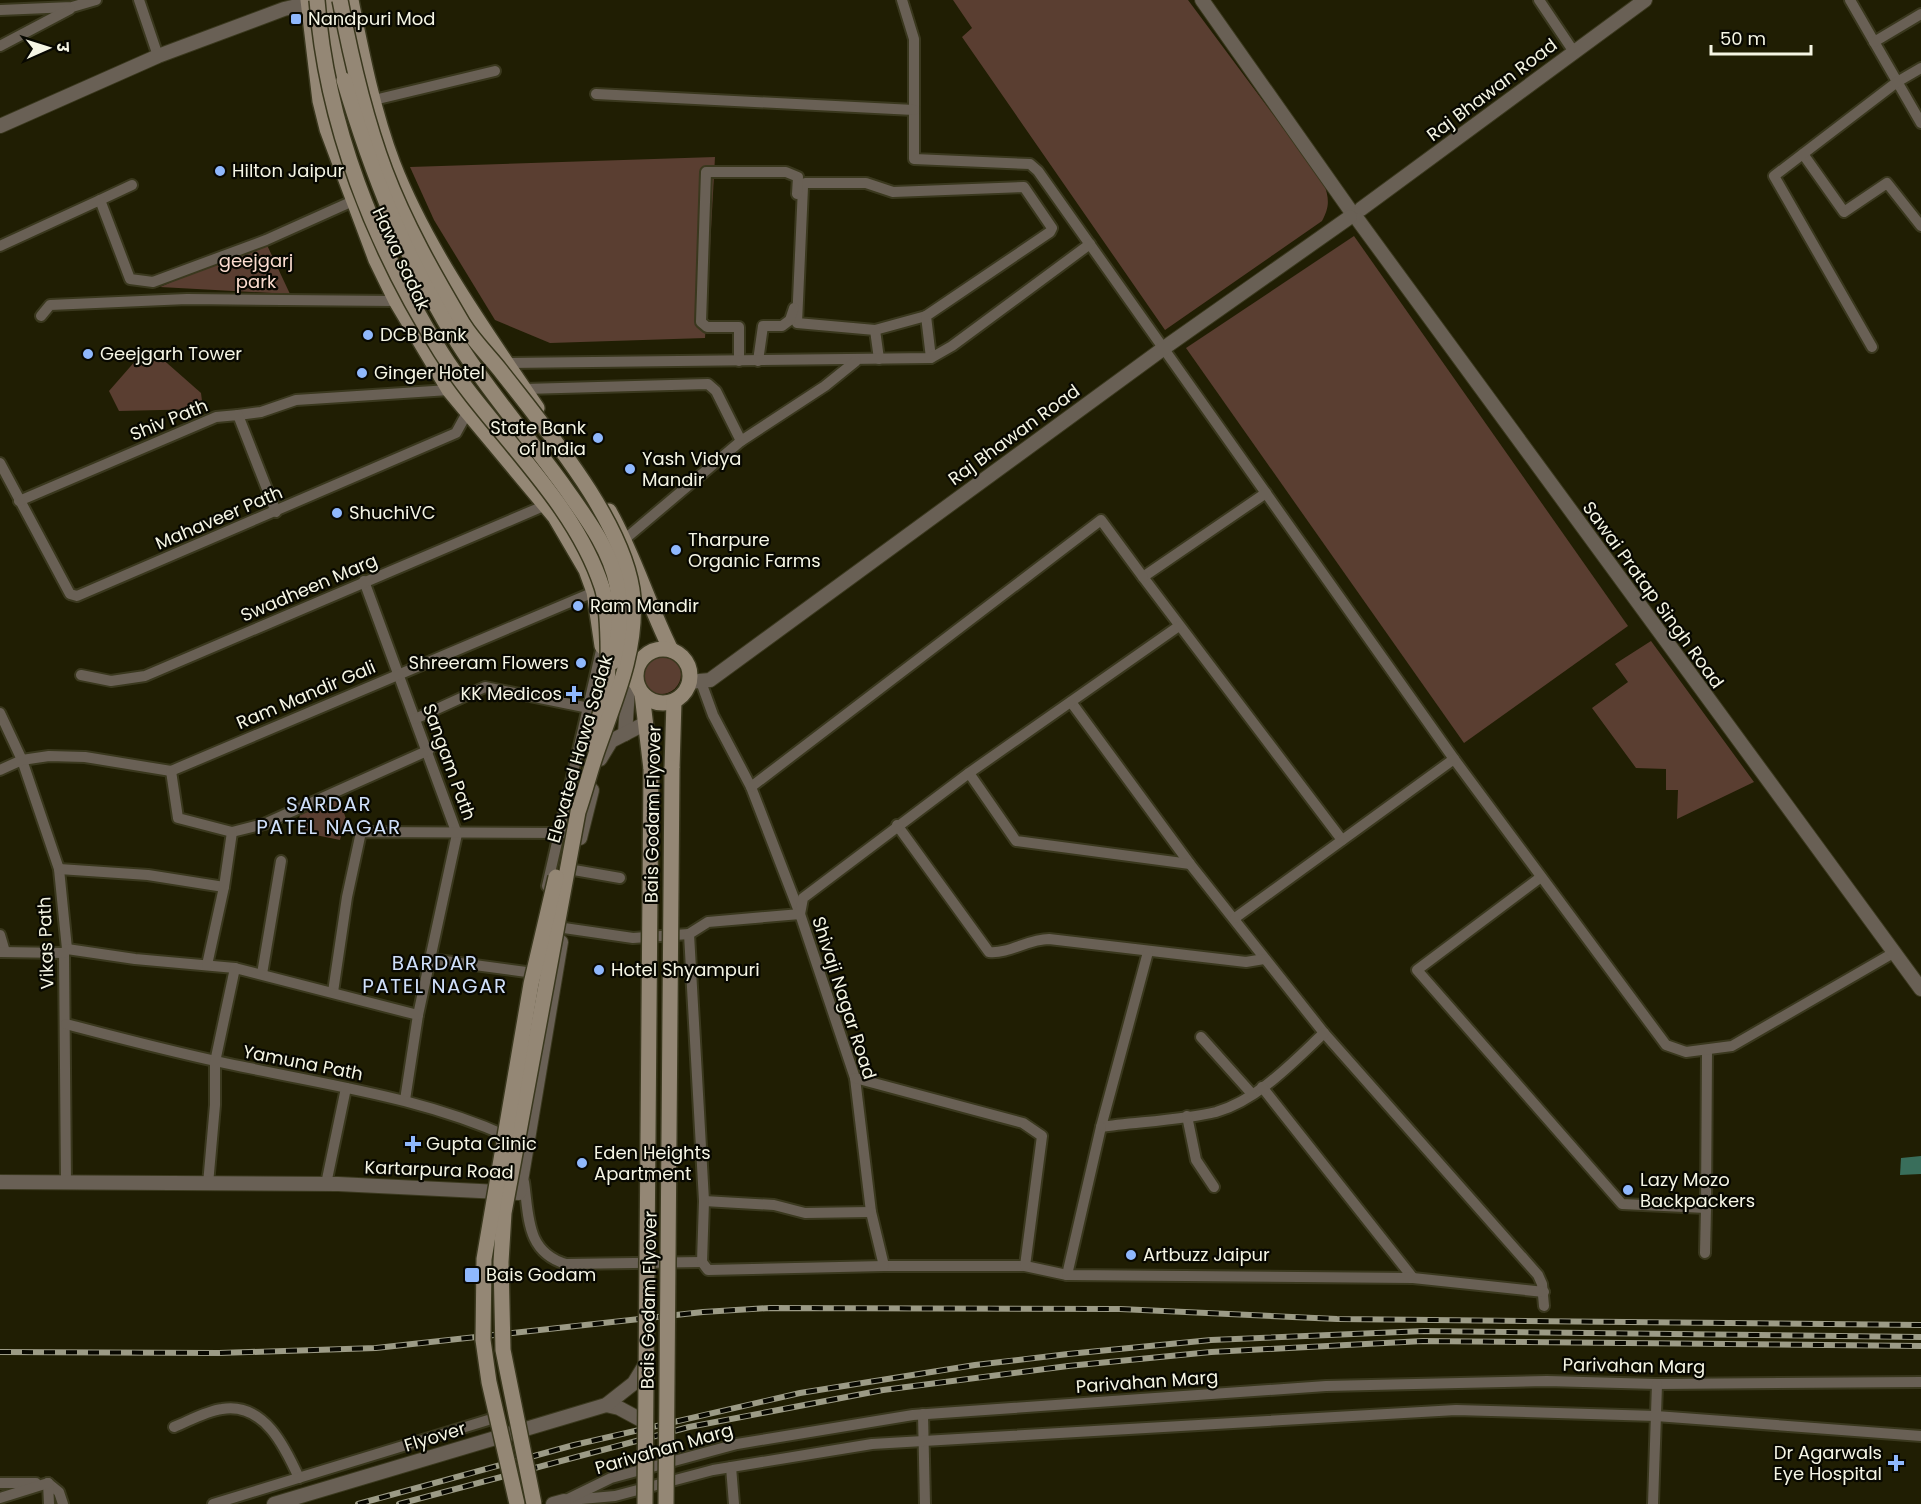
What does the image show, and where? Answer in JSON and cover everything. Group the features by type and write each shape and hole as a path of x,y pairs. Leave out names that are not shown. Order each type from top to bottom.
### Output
{"main road":[{"path":"330,0 344,80 368,161 408,255 458,344 586,518 605,550 617,585 620,629 605,694"},
{"name":"Elevated Hawa Sadak","path":"338,0 366,114 385,171 407,223 465,326 573,468 621,546 633,597 632,634 619,696 597,751 578,812 504,1214 501,1262 503,1350 534,1504"},
{"name":"Hawa sadak","path":"351,0 374,100 394,165 435,250 524,389 604,503 625,540 654,616 671,650"},
{"name":"Elevated Hawa Sadak","path":"311,1 339,126 359,189 392,263 441,353 566,515 589,554 603,590 607,635 605,694 571,808 531,984 484,1259 483,1340 489,1382 517,1504"},
{"name":"Hawa sadak","path":"311,1 320,101 353,201 396,301 449,390 546,505 586,570 594,592 602,646"},
{"path":"511,465 555,433"},
{"path":"602,646 636,685 657,703 674,701 695,682 688,666 678,653 671,650 654,650 646,654 636,669 636,685"},
{"name":"Bais Godam Flyover","path":"636,685 646,723 651,769 645,1504"},
{"name":"Bais Godam Flyover","path":"666,1504 674,701"}],"street":[{"path":"0,10 72,7 96,0"},
{"path":"139,0 158,56"},
{"path":"0,126 282,4 338,0"},
{"path":"902,0 914,39 914,159 1030,164 1038,171 1454,759 1666,1045 1686,1052 1732,1046 1895,952"},
{"name":"Sawai Pratap Singh Road","path":"1202,0 1354,214 1921,988"},
{"path":"1539,0 1574,52"},
{"name":"Raj Bhawan Road","path":"695,682 710,680 1164,348 1354,214 1645,0"},
{"path":"1850,0 1921,123"},
{"path":"0,46 20,38 72,7"},
{"path":"1874,42 1921,14"},
{"path":"1872,347 1774,176 1897,82 1921,68"},
{"path":"374,100 495,71"},
{"path":"597,94 914,110"},
{"path":"1803,154 1844,212 1887,183 1921,226"},
{"path":"739,361 739,327 707,327 701,322 704,177 709,171 786,172 798,177 794,308 790,321 782,326 763,326 758,361"},
{"path":"805,183 866,183 893,192 1024,187 1052,228 1050,232 926,316 875,330 797,322 802,187 805,183"},
{"path":"0,246 132,185"},
{"path":"100,200 130,279 153,282 266,240 353,201"},
{"path":"507,363 856,361 931,358 952,346 1090,244"},
{"path":"41,316 50,305 176,300 396,301"},
{"path":"926,316 931,358"},
{"path":"875,330 879,360"},
{"path":"625,540 741,441 825,386 856,361"},
{"path":"524,389 708,384 716,391 741,441"},
{"path":"238,415 261,412 296,399 449,390"},
{"name":"Mahaveer Path","path":"0,463 70,594 78,596 456,433 467,413"},
{"name":"Shiv Path","path":"19,501 216,417 238,415 276,512"},
{"path":"1143,577 1266,493"},
{"name":"Swadheen Marg","path":"81,675 111,681 145,676 546,505"},
{"path":"751,787 1101,520 1342,840"},
{"name":"Sangam Path","path":"364,581 429,750 457,834 418,1015 405,1100"},
{"name":"Ram Mandir Gali","path":"171,771 594,592"},
{"path":"564,928 633,938 689,934 708,922 800,914 803,898 897,825 1179,626"},
{"path":"491,1193 557,833 589,708 602,646"},
{"name":"Shivaji Nagar Road","path":"695,682 751,787 800,914 855,1078 872,1212 884,1266"},
{"path":"625,734 636,685"},
{"path":"416,719 485,687 589,708 611,741 646,723"},
{"path":"1071,702 1190,864 1324,1033 1538,1275 1544,1293 1544,1306"},
{"name":"Vikas Path","path":"0,713 22,760 59,869 65,951 66,1182"},
{"name":"Kartarpura Road","path":"0,1182 326,1184 491,1193 521,1187 581,833 601,756 611,741"},
{"path":"0,770 22,760 49,756 85,758 171,771 178,818 232,832 264,824 429,750"},
{"path":"1235,918 1454,759"},
{"path":"969,773 1016,841 1190,864"},
{"path":"897,825 989,952 999,953 1035,939 1048,939 1246,962 1264,959"},
{"path":"207,965 224,887 232,832"},
{"path":"333,992 347,897 362,832 581,833"},
{"path":"262,974 281,861"},
{"path":"59,869 148,875 224,887"},
{"path":"574,870 620,878"},
{"path":"1541,877 1417,970 1623,1204 1706,1208"},
{"path":"689,934 704,1201 702,1262 708,1270 1025,1266 1067,1275 1413,1278 1544,1293"},
{"path":"0,935 3,952 65,951 235,968 418,1015"},
{"path":"1067,1275 1101,1127 1148,952"},
{"path":"430,959 556,976"},
{"path":"208,1184 215,1105 215,1062 235,968"},
{"name":"Yamuna Path","path":"66,1024 215,1062 405,1100 465,1117 528,1146"},
{"path":"1101,1127 1216,1112 1262,1087 1324,1033"},
{"path":"1201,1037 1252,1094"},
{"path":"1705,1253 1707,1051"},
{"path":"855,1078 1023,1123 1042,1136 1025,1266"},
{"path":"1262,1087 1413,1278"},
{"path":"326,1184 346,1088"},
{"path":"1187,1116 1196,1160 1214,1187"},
{"path":"521,1187 532,1235 540,1251 554,1260 566,1264 702,1262"},
{"path":"704,1201 774,1205 805,1213 872,1212"},
{"name":"Flyover","path":"274,1504 606,1405 634,1383 645,1365"},
{"name":"Parivahan Marg","path":"559,1502 611,1478 737,1444 923,1414 1326,1386 1547,1381 1657,1384 1921,1382"},
{"path":"1653,1504 1657,1384"},
{"path":"606,1405 619,1407 645,1422"},
{"path":"174,1427 222,1409 235,1409 253,1415 266,1423 283,1443 299,1478"},
{"name":"Parivahan Marg","path":"559,1502 615,1496 731,1467 872,1444 1456,1410 1656,1416 1921,1436"},
{"path":"923,1414 925,1504"},
{"path":"213,1504 498,1417"},
{"path":"731,1467 734,1504"},
{"path":"0,1483 48,1483 59,1492 63,1504"},
{"path":"0,1498 48,1483"},
{"path":"48,1483 49,1504"}],"green space":[{"path":"953,0 1188,0 1324,183 1328,202 1322,221 1165,330 962,37 972,28"},
{"path":"715,157 705,338 550,343 495,320 434,220 410,167"},
{"path":"1354,236 1628,626 1464,743 1186,348"},
{"name":"geejgarj park","path":"267,245 290,294 160,287 210,265"},
{"path":"159,356 201,393 203,409 119,411 109,391 137,359"},
{"path":"1651,641 1754,782 1677,819 1678,790 1666,790 1666,769 1636,768 1592,708 1628,682 1615,664"},
{"path":"661,654 675,660 681,674 675,688 661,694 647,688 641,674 647,660"},
{"path":"339,798 346,819 340,840 296,831 300,815"}],"shaded area":[{"path":"1921,1156 1921,1174 1900,1175 1901,1158"}],"railway":[{"path":"0,1352 219,1353 376,1348 703,1312 770,1308 1120,1309 1337,1319 1921,1325"},
{"path":"358,1504 574,1445 800,1393 975,1365 1068,1354 1211,1340 1424,1331 1921,1337"},
{"path":"399,1504 689,1427 883,1390 1068,1366 1211,1352 1423,1341 1921,1346"}],"place":[{"name":"Nandpuri Mod","path":"296,19"},
{"name":"Hilton Jaipur","path":"220,171"},
{"name":"DCB Bank","path":"368,335"},
{"name":"Geejgarh Tower","path":"88,354"},
{"name":"Ginger Hotel","path":"362,373"},
{"name":"State Bank of India","path":"598,438"},
{"name":"Yash Vidya Mandir","path":"630,469"},
{"name":"ShuchiVC","path":"337,513"},
{"name":"Tharpure Organic Farms","path":"676,550"},
{"name":"Ram Mandir","path":"578,606"},
{"name":"Shreeram Flowers","path":"581,663"},
{"name":"KK Medicos","path":"574,694"},
{"name":"Hotel Shyampuri","path":"599,970"},
{"name":"Gupta Clinic","path":"413,1144"},
{"name":"Eden Heights Apartment","path":"582,1163"},
{"name":"Lazy Mozo Backpackers","path":"1628,1190"},
{"name":"Artbuzz Jaipur","path":"1131,1255"},
{"name":"Bais Godam","path":"472,1275"},
{"name":"Dr Agarwals Eye Hospital","path":"1896,1463"}],"district":[{"name":"SARDAR PATEL NAGAR","path":"329,816"},
{"name":"BARDAR PATEL NAGAR","path":"435,974"}]}
